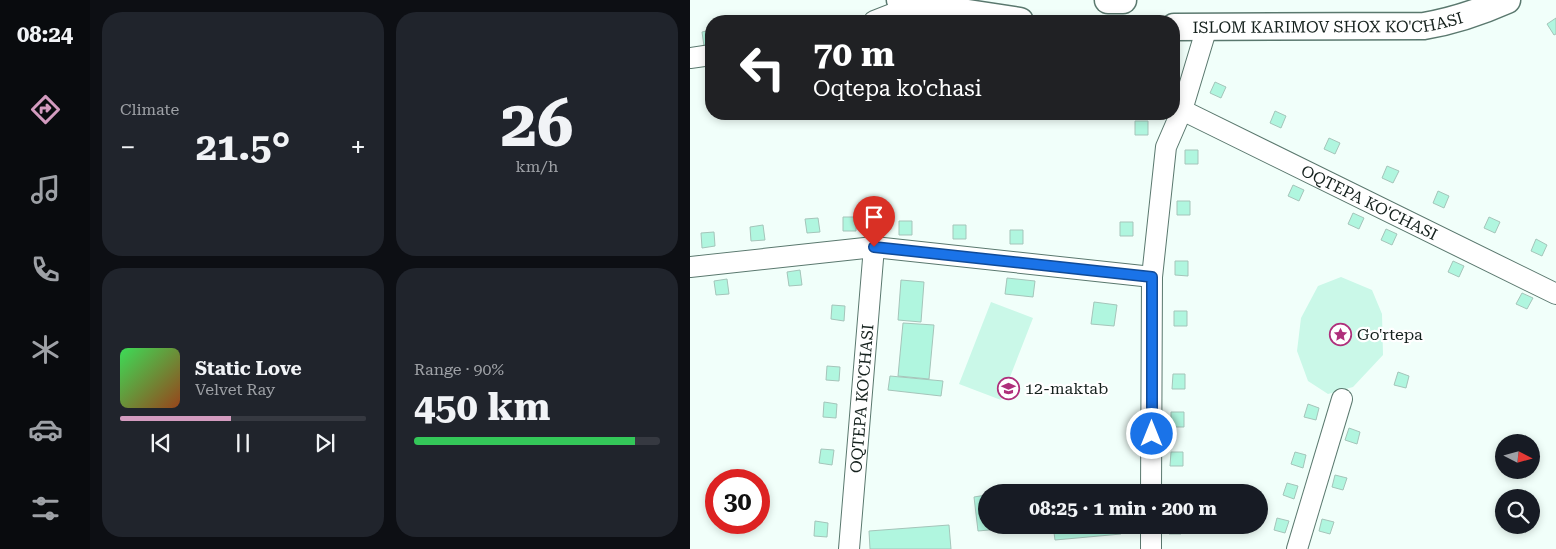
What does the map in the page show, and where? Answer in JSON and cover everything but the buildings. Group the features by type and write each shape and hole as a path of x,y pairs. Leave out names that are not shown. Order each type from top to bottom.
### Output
{"main road":[{"path":"1108,0 1123,0"},
{"name":"ISLOM KARIMOV SHOX KO'CHASI","path":"1180,27 1424,26 1480,12 1507,0"},
{"path":"908,3 983,15"}],"street":[{"path":"885,15 908,3"},
{"path":"1180,115 1207,27"},
{"path":"690,58 705,56"},
{"name":"OQTEPA KO'CHASI","path":"1182,110 1556,294"},
{"path":"1152,484 1152,277 1166,147 1178,120"},
{"path":"690,267 874,247 1152,277"},
{"name":"OQTEPA KO'CHASI","path":"849,549 874,247"},
{"path":"1297,549 1342,399"},
{"path":"1151,549 1152,534"}],"green space":[{"name":"Go'rtepa","path":"1341,277 1372,290 1382,314 1383,355 1353,387 1328,394 1308,381 1297,351 1301,318 1318,286"},
{"path":"991,302 1033,318 1001,400 959,384"}],"place":[{"name":"Go'rtepa","path":"1341,334"},
{"name":"12-maktab","path":"1009,388"}],"route":[{"path":"874,247 1152,277 1152,434"}]}
